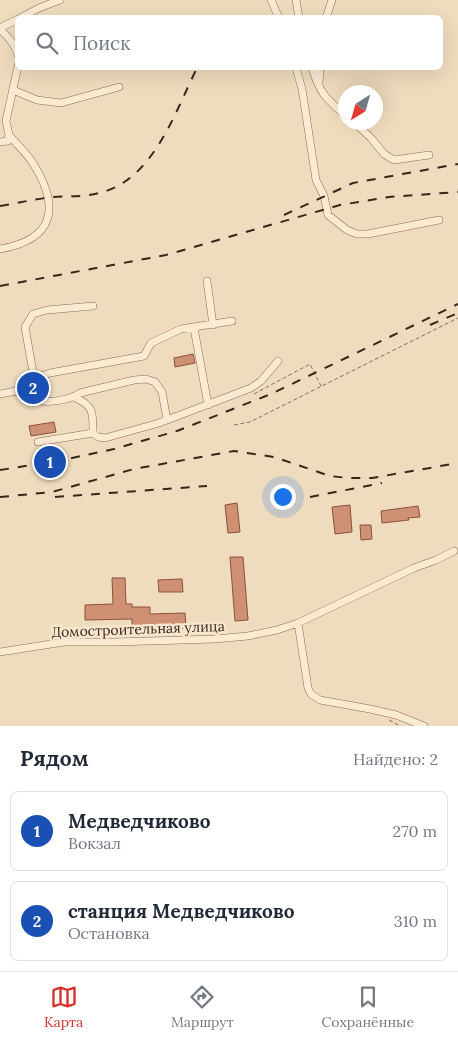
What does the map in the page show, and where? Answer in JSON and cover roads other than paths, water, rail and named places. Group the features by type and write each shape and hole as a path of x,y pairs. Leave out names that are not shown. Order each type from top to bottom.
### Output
{"street":[{"path":"25,15 60,0"},
{"path":"271,0 278,15"},
{"path":"296,0 298,15"},
{"path":"327,15 332,0"},
{"path":"15,20 0,29 15,46"},
{"path":"0,142 8,141 9,135 6,121 17,70"},
{"path":"297,70 302,89 316,180 324,196 328,215 347,230 357,234 368,234 439,220"},
{"path":"313,70 318,88 338,109"},
{"path":"318,88 320,70"},
{"path":"12,90 37,100 61,103 119,87"},
{"path":"362,130 384,154 394,160 429,155"},
{"path":"0,249 17,246 37,234 49,220 48,192 34,163 9,135"},
{"path":"207,281 213,324"},
{"path":"34,378 25,327 33,314 47,310 93,306"},
{"path":"0,394 16,391 28,380 50,373 144,356 151,343 181,329 232,321"},
{"path":"194,328 208,405"},
{"path":"38,442 93,433 98,437 105,438 167,420 251,388 261,382 278,361"},
{"path":"16,391 33,399 48,401 74,397 80,393 134,380 146,379 155,382 162,392 167,420"},
{"path":"74,397 85,402 94,414 93,433"},
{"name":"Домостроительная улица","path":"0,652 64,642 215,639 248,636 277,630 298,623 454,551"},
{"path":"298,623 308,688 311,694 320,700 396,715 424,726"}],"railway":[{"path":"0,206 53,197 82,196 99,193 118,186 134,175 148,160 171,124 196,70"},
{"path":"284,215 353,183 458,164"},
{"path":"0,286 166,255 340,205 389,197 458,192"},
{"path":"0,470 58,461 114,449 177,431 271,394 458,304"},
{"path":"430,325 458,313"},
{"path":"0,497 52,492 134,469 234,451 274,457 330,476 348,478 372,478 458,463"},
{"path":"310,497 382,483"},
{"path":"55,497 207,486"}],"place":[{"name":"станция Медведчиково","path":"33,388"},
{"name":"Медведчиково","path":"50,462"}]}
